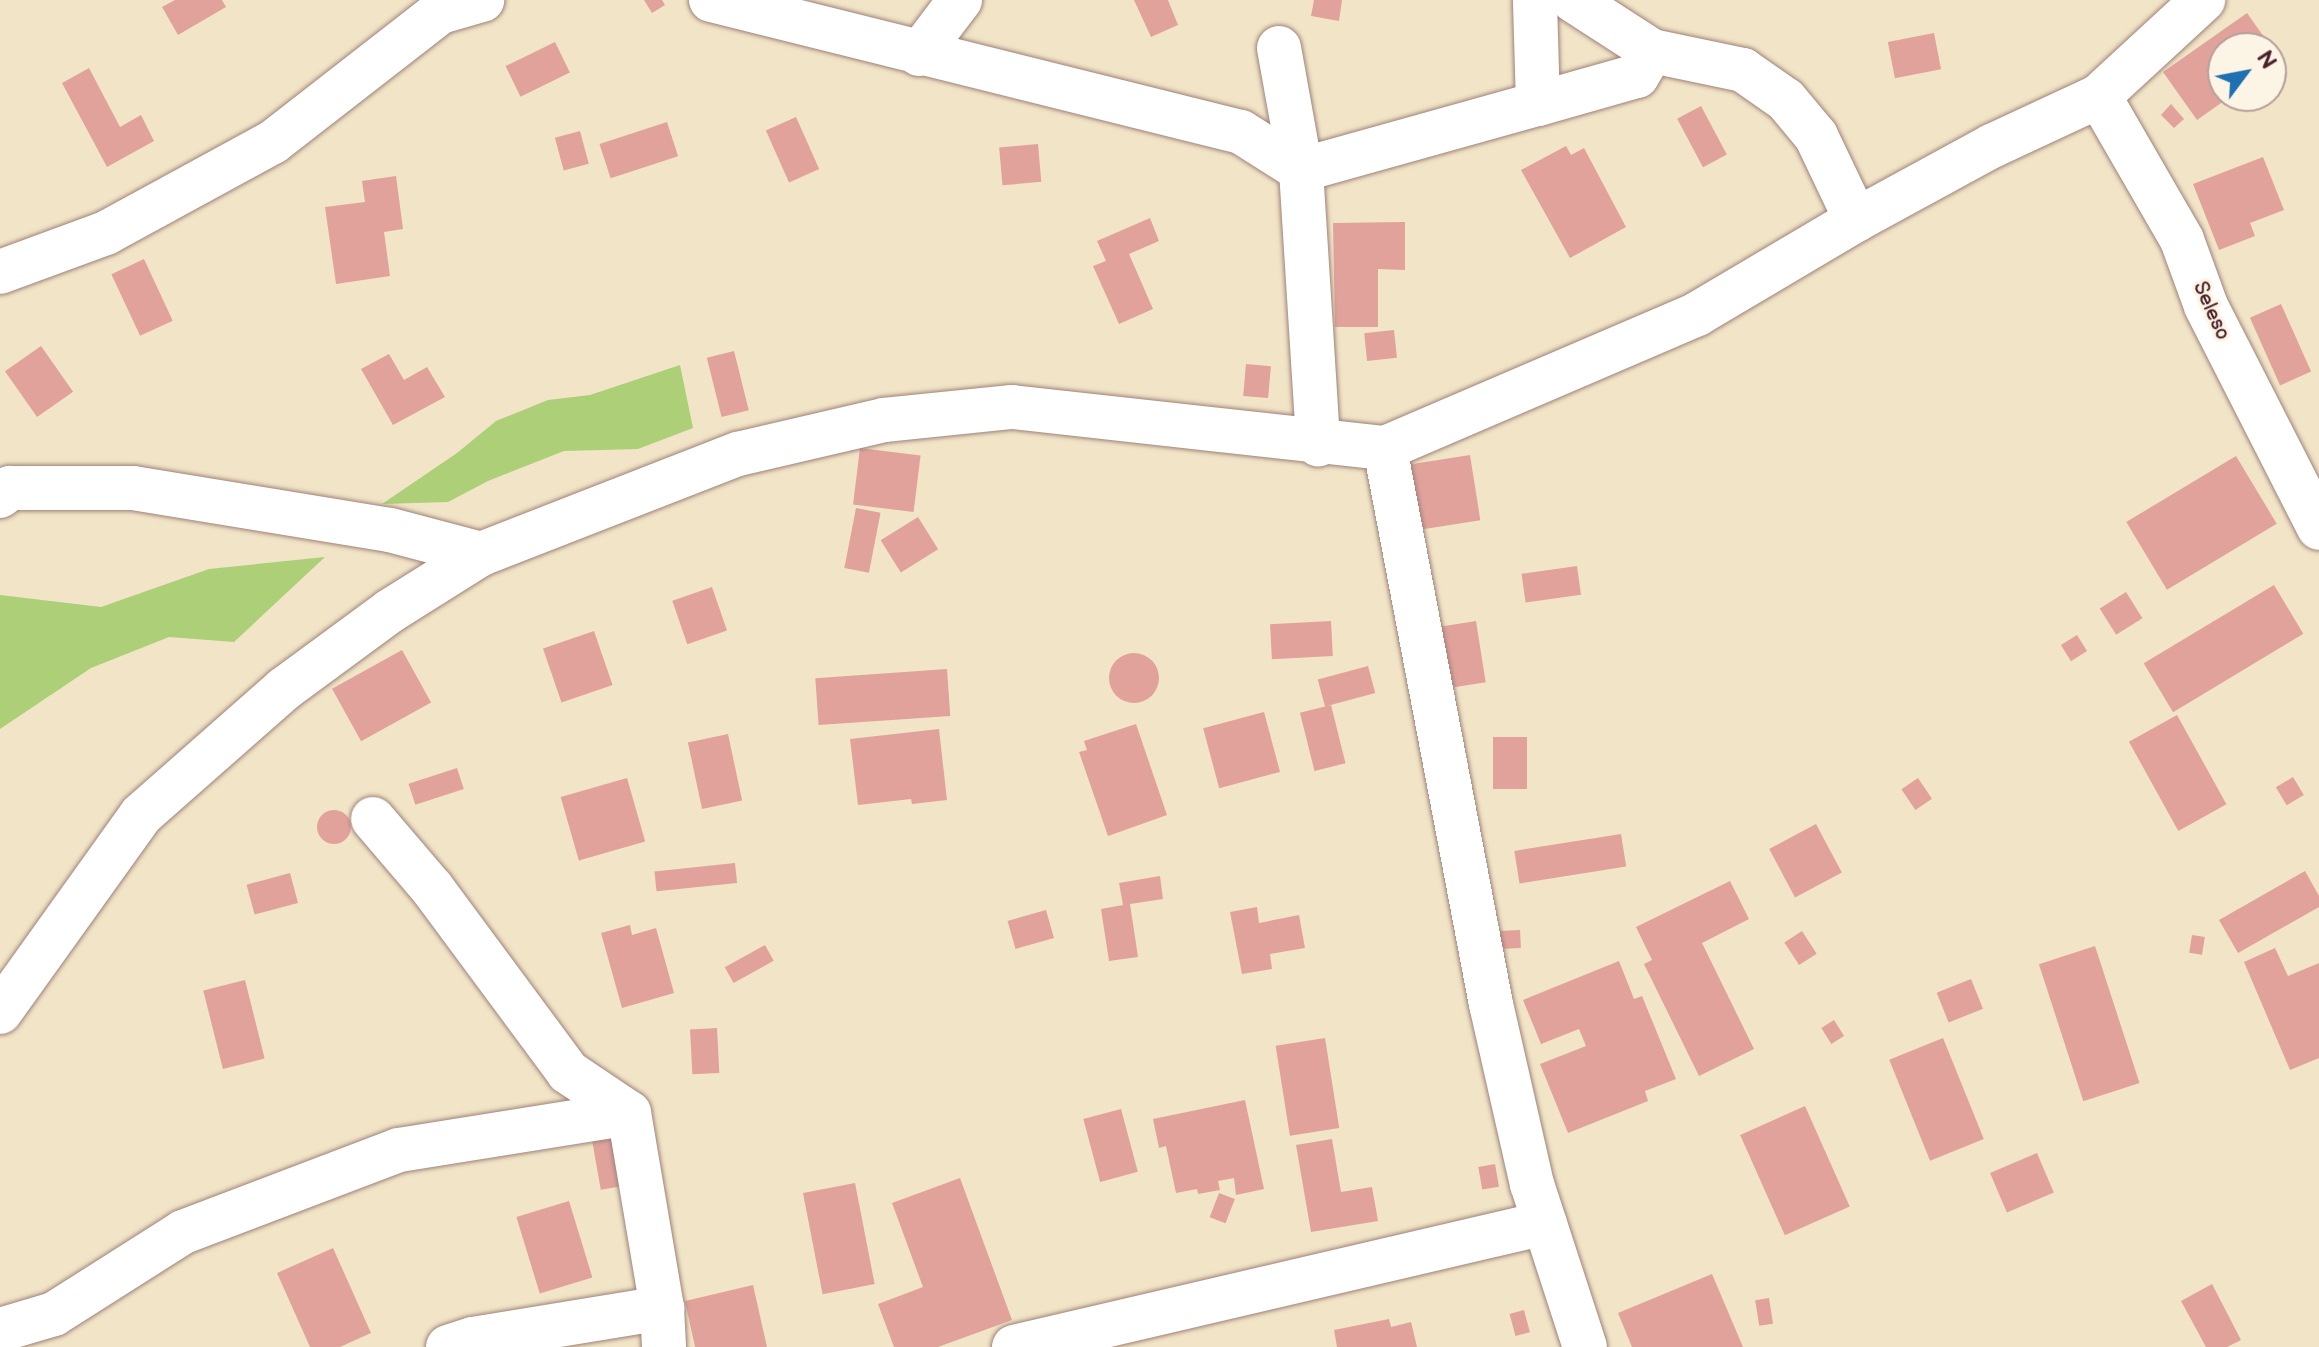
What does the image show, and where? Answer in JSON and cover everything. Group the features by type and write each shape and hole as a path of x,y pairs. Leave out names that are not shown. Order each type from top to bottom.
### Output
{"street":[{"path":"0,272 106,233 273,142 440,12 482,0"},
{"path":"711,0 1241,132 1301,170 1637,76 1652,51"},
{"path":"919,54 960,0"},
{"path":"1535,0 1538,104"},
{"path":"1573,0 1652,51 1743,70 1786,100 1816,136 1856,220"},
{"path":"0,1012 141,815 284,689 390,611 481,554 738,454 884,420 1012,407 1318,444 1385,448 1697,314 1856,220 1992,146 2099,96 2203,0"},
{"path":"1279,48 1301,170 1318,444"},
{"name":"Seleso","path":"2099,96 2182,240 2206,306 2319,528"},
{"path":"1385,448 1491,1004 1545,1223 1585,1347"},
{"path":"0,496 10,488 133,488 390,530 481,554"},
{"path":"373,819 432,888 568,1072 629,1113 663,1328 473,1339 448,1347"},
{"path":"0,1330 54,1314 183,1232 399,1150 629,1113"},
{"path":"1014,1347 1545,1223"}],"green space":[{"path":"680,365 693,428 638,449 564,451 488,481 448,502 382,504 457,453 496,421 548,400 590,395"},
{"path":"325,557 234,642 169,637 91,668 0,729 0,595 101,607 209,569"}],"building":[{"path":"175,0 222,0 226,7 178,35 162,7"},
{"path":"644,0 662,0 665,5 652,13"},
{"path":"1134,0 1168,0 1178,25 1151,37"},
{"path":"1314,0 1342,0 1339,21 1311,16"},
{"path":"2247,13 2260,32 2220,32"},
{"path":"1934,33 1941,69 1895,78 1888,42"},
{"path":"2207,41 2208,112 2197,120 2163,72"},
{"path":"555,42 570,73 520,97 506,66"},
{"path":"89,68 120,127 141,115 154,141 107,167 62,83"},
{"path":"2171,104 2184,119 2174,128 2161,115"},
{"path":"1701,106 1727,155 1703,167 1677,119"},
{"path":"796,117 819,169 789,182 766,130"},
{"path":"667,122 678,156 611,178 599,144"},
{"path":"580,131 589,164 564,171 555,138"},
{"path":"1038,144 1041,182 1002,185 999,147"},
{"path":"1566,146 1571,155 1584,148 1626,227 1570,258 1521,170"},
{"path":"2263,157 2284,210 2250,223 2255,236 2219,250 2193,184"},
{"path":"396,176 403,229 384,232 390,276 336,284 325,207 365,202 362,181"},
{"path":"1150,218 1159,241 1129,254 1153,309 1119,324 1093,266 1106,261 1097,241"},
{"path":"1405,222 1405,270 1378,269 1378,327 1335,327 1333,223"},
{"path":"144,259 173,321 140,336 111,274"},
{"path":"2281,304 2311,372 2280,385 2250,318"},
{"path":"1394,330 1397,358 1367,361 1364,333"},
{"path":"41,346 73,392 37,417 5,371"},
{"path":"734,351 749,410 722,417 707,358"},
{"path":"389,354 404,380 427,367 445,397 393,425 361,369"},
{"path":"1246,364 1271,366 1268,398 1243,396"},
{"path":"860,448 921,455 914,512 853,505"},
{"path":"1470,455 1480,520 1418,530 1408,465"},
{"path":"2236,456 2277,524 2167,590 2126,522"},
{"path":"856,508 881,513 869,573 844,568"},
{"path":"918,517 938,549 901,573 881,540"},
{"path":"1577,566 1581,595 1526,603 1522,574"},
{"path":"2274,585 2303,634 2173,712 2144,663"},
{"path":"712,587 727,630 687,644 672,601"},
{"path":"2126,592 2142,618 2116,635 2100,608"},
{"path":"1331,621 1333,656 1272,659 1270,624"},
{"path":"1476,621 1486,682 1443,689 1434,628"},
{"path":"594,631 613,685 561,702 543,649"},
{"path":"2077,635 2087,651 2071,661 2061,645"},
{"path":"402,650 431,702 361,741 332,689"},
{"path":"1134,653 1152,660 1159,678 1152,696 1134,703 1116,696 1109,678 1116,660"},
{"path":"1368,666 1375,693 1325,707 1318,679"},
{"path":"947,669 950,716 819,725 815,678"},
{"path":"1331,705 1346,763 1314,771 1300,713"},
{"path":"1264,712 1280,772 1219,788 1203,728"},
{"path":"2177,715 2226,804 2178,831 2129,742"},
{"path":"1136,724 1167,815 1108,836 1079,752 1087,750 1084,741"},
{"path":"939,729 947,800 912,804 911,799 858,805 850,739"},
{"path":"728,734 742,801 702,809 688,743"},
{"path":"1493,737 1527,737 1527,789 1493,789"},
{"path":"457,768 464,789 415,805 408,784"},
{"path":"2293,777 2304,795 2287,805 2276,787"},
{"path":"627,778 645,841 579,860 561,797"},
{"path":"1918,778 1932,799 1915,810 1901,789"},
{"path":"334,810 346,815 351,827 346,839 334,844 322,839 317,827 322,815"},
{"path":"1816,824 1842,873 1795,897 1769,849"},
{"path":"1621,834 1626,867 1519,883 1514,851"},
{"path":"735,863 737,883 657,891 654,871"},
{"path":"2305,871 2319,896 2319,907 2238,953 2219,920"},
{"path":"290,873 298,903 255,915 247,885"},
{"path":"1160,876 1163,899 1130,904 1138,957 1109,961 1101,909 1123,905 1119,883"},
{"path":"1730,881 1749,919 1702,943 1754,1049 1699,1076 1644,964 1652,960 1636,927"},
{"path":"1257,907 1259,923 1299,915 1305,948 1270,954 1272,969 1242,974 1230,912"},
{"path":"1046,910 1054,938 1016,949 1008,921"},
{"path":"630,925 632,935 656,928 674,993 622,1008 601,933"},
{"path":"1520,930 1521,948 1500,949 1499,931"},
{"path":"1802,931 1817,954 1799,965 1784,942"},
{"path":"2192,935 2205,937 2202,955 2189,953"},
{"path":"765,945 774,961 733,983 725,967"},
{"path":"2095,946 2139,1083 2083,1101 2039,964"},
{"path":"2275,948 2288,976 2319,963 2319,1058 2290,1070 2244,962"},
{"path":"1619,961 1634,999 1642,996 1676,1079 1645,1091 1648,1101 1568,1133 1540,1064 1586,1046 1579,1029 1541,1044 1523,1000"},
{"path":"1971,979 1983,1009 1949,1023 1937,993"},
{"path":"245,980 265,1059 223,1069 203,990"},
{"path":"1834,1020 1844,1036 1831,1044 1821,1028"},
{"path":"717,1028 719,1073 692,1074 690,1029"},
{"path":"1325,1038 1339,1128 1290,1136 1276,1046"},
{"path":"1943,1038 1984,1139 1930,1161 1889,1060"},
{"path":"1245,1100 1264,1189 1236,1195 1234,1178 1218,1181 1220,1190 1198,1194 1197,1189 1176,1193 1166,1146 1159,1148 1153,1119"},
{"path":"1805,1106 1850,1206 1785,1235 1740,1135"},
{"path":"1121,1109 1138,1172 1100,1182 1083,1119"},
{"path":"618,1132 627,1185 601,1190 591,1137"},
{"path":"1332,1139 1341,1192 1372,1187 1378,1221 1311,1232 1296,1145"},
{"path":"2037,1153 2054,1193 2007,1213 1990,1173"},
{"path":"1495,1164 1499,1187 1482,1190 1478,1167"},
{"path":"960,1178 1012,1320 938,1347 894,1347 878,1304 923,1287 892,1203"},
{"path":"855,1183 875,1284 823,1294 803,1193"},
{"path":"1219,1193 1235,1199 1226,1223 1210,1217"},
{"path":"569,1201 592,1278 540,1294 516,1217"},
{"path":"333,1248 371,1333 340,1347 310,1347 277,1273"},
{"path":"1712,1274 1743,1347 1632,1347 1618,1313"},
{"path":"2212,1284 2241,1340 2227,1347 2206,1347 2181,1301"},
{"path":"753,1285 767,1347 695,1347 685,1301"},
{"path":"1769,1298 1773,1324 1759,1326 1755,1300"},
{"path":"1524,1310 1530,1332 1515,1336 1510,1314"},
{"path":"1389,1319 1391,1327 1411,1322 1417,1347 1337,1347 1334,1330"}]}
